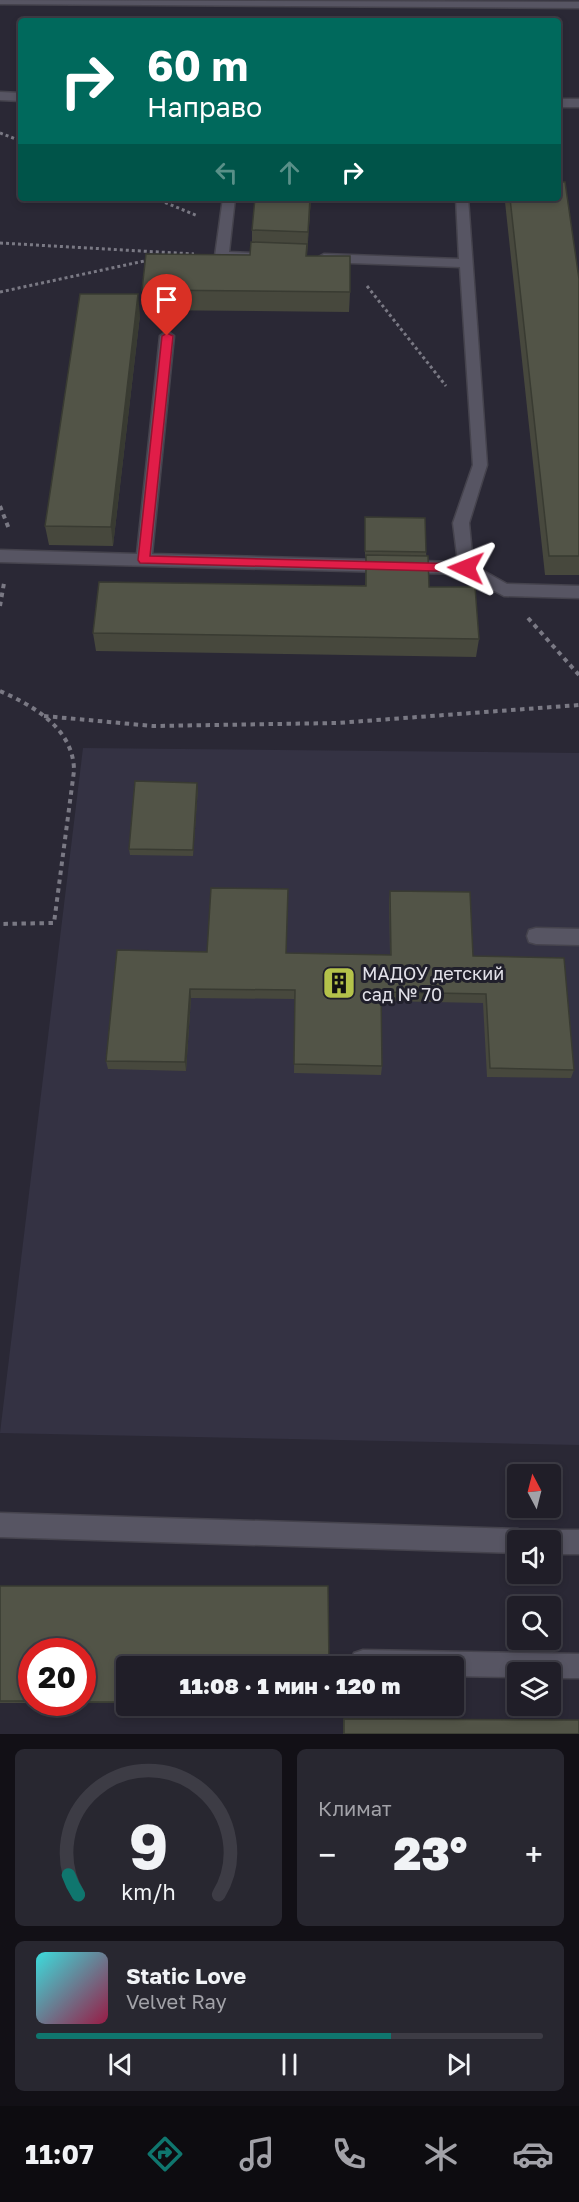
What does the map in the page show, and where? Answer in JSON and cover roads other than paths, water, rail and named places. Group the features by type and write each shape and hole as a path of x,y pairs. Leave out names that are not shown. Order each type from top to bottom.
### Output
{"street":[{"path":"0,1 579,5"},
{"path":"0,96 18,97"},
{"path":"561,103 579,103"},
{"path":"229,201 222,256 256,256"},
{"path":"462,201 480,465 461,523 466,568"},
{"path":"312,258 467,263"},
{"path":"144,560 167,336"},
{"path":"0,556 466,568 504,590 579,592"},
{"path":"536,936 579,938"},
{"path":"0,1525 507,1541"},
{"path":"561,1542 579,1542"},
{"path":"464,1664 579,1666"}],"place":[{"name":"МАДОУ детский сад № 70","path":"339,983"}]}
